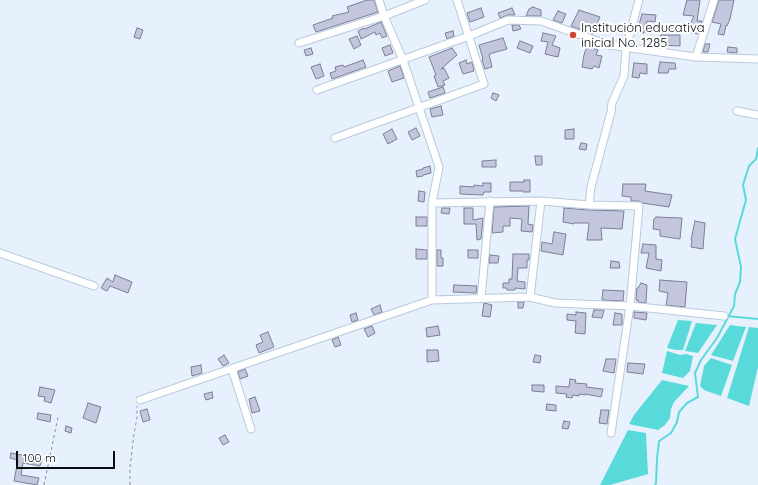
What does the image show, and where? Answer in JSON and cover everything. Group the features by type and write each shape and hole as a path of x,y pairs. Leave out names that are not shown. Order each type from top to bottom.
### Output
{"street":[{"path":"379,0 384,16 403,60 439,167 432,203 432,300"},
{"path":"299,43 384,16 425,0"},
{"path":"335,138 484,84 457,0"},
{"path":"588,205 591,187 612,103 624,76 626,48 639,0"},
{"path":"696,57 714,0"},
{"path":"317,90 469,36 508,20 541,21 609,45 626,48 696,57 758,60"},
{"path":"737,111 758,115"},
{"path":"481,298 490,201"},
{"path":"432,203 541,201 588,205 639,206 630,306 611,433"},
{"path":"530,297 541,201"},
{"path":"0,253 94,286"},
{"path":"140,400 432,300 530,297 555,303 630,306 724,316"},
{"path":"232,369 251,429"}],"path":[{"path":"130,485 130,467 137,418 137,403 140,400"},
{"path":"44,485 58,417"}],"water":[{"path":"678,320 692,321 683,350 667,348"},
{"path":"696,323 717,325 698,353 685,351"},
{"path":"730,325 746,327 733,361 711,355"},
{"path":"749,327 758,328 758,367 749,406 727,398"},
{"path":"667,351 680,355 686,354 693,356 690,371 683,378 662,373"},
{"path":"711,358 732,365 721,396 704,390 700,386 704,366"},
{"path":"662,380 689,386 674,402 671,409 670,418 665,425 658,430 629,424 634,415"},
{"path":"628,430 646,433 648,474 610,485 600,485"}],"building":[{"path":"367,0 374,0 378,12 316,32 313,25 333,18 332,16 349,12 347,7"},
{"path":"687,0 700,0 697,21 702,21 698,34 669,28 669,26 689,26 694,16 683,15"},
{"path":"719,0 734,0 730,19 727,26 726,25 724,35 718,34 721,24 712,22"},
{"path":"533,7 541,10 541,16 526,16 529,9"},
{"path":"481,8 484,17 470,22 467,13"},
{"path":"512,8 515,15 508,15 500,18 498,13"},
{"path":"579,10 600,17 593,34 571,26"},
{"path":"558,11 566,14 562,23 553,20"},
{"path":"642,14 656,15 655,22 647,21 644,33 637,32"},
{"path":"381,22 387,36 382,38 380,33 376,35 375,32 361,39 358,31"},
{"path":"615,24 625,27 622,34 613,31"},
{"path":"512,25 519,25 521,29 513,31"},
{"path":"137,28 143,30 140,39 134,37"},
{"path":"453,31 454,36 447,39 445,33"},
{"path":"543,33 556,36 552,45 560,48 558,57 545,54 548,42 541,41"},
{"path":"661,35 680,35 680,46 660,45"},
{"path":"357,36 361,45 354,49 349,39"},
{"path":"503,38 507,49 489,54 492,67 485,69 479,45"},
{"path":"520,41 533,46 530,53 517,48"},
{"path":"705,44 710,44 708,52 703,52"},
{"path":"390,45 393,53 385,56 382,48"},
{"path":"587,46 598,50 596,55 602,56 599,68 594,66 592,69 582,67"},
{"path":"728,47 737,48 737,53 727,52"},
{"path":"311,48 313,54 306,56 304,50"},
{"path":"452,48 457,55 441,69 444,68 449,78 443,81 445,85 438,87 434,76 436,75 429,57"},
{"path":"363,60 366,67 332,79 330,73 336,71 335,67 343,65 344,67"},
{"path":"466,60 467,64 472,62 474,71 463,74 459,63"},
{"path":"660,62 675,63 676,69 669,69 668,73 658,73"},
{"path":"634,63 647,64 647,74 640,73 639,78 632,77"},
{"path":"320,64 324,76 316,79 311,67"},
{"path":"400,66 404,78 392,82 388,71"},
{"path":"443,87 445,93 430,98 428,92"},
{"path":"493,93 499,95 496,101 491,98"},
{"path":"441,106 443,115 432,117 430,109"},
{"path":"416,128 420,136 412,140 408,132"},
{"path":"392,129 397,139 388,144 383,134"},
{"path":"574,129 574,139 565,139 565,130"},
{"path":"581,143 587,144 586,150 579,149"},
{"path":"535,156 542,156 542,165 536,165"},
{"path":"496,160 496,167 482,167 482,161"},
{"path":"430,166 431,173 417,177 416,171"},
{"path":"524,180 530,180 530,192 510,191 510,182 524,182"},
{"path":"483,183 491,183 491,192 484,192 483,195 460,194 460,186 483,186"},
{"path":"623,184 646,184 645,191 672,195 669,207 642,203 639,201 631,201 631,197 622,196"},
{"path":"419,191 425,192 424,202 418,201"},
{"path":"529,206 528,224 533,225 532,232 521,231 522,219 510,218 510,226 503,226 503,232 492,233 494,207"},
{"path":"442,208 450,208 449,214 441,213"},
{"path":"464,208 473,208 473,220 483,218 481,239 477,240 476,224 464,224"},
{"path":"564,208 624,211 622,229 601,228 602,240 587,240 589,223 574,224 563,222"},
{"path":"416,217 427,217 427,226 416,226"},
{"path":"656,217 682,218 680,239 660,236 660,230 653,229 654,219"},
{"path":"695,221 705,223 703,249 691,247"},
{"path":"554,232 566,234 563,255 541,251 542,242 552,244"},
{"path":"643,244 656,245 656,259 662,260 661,271 646,268 649,253 641,253"},
{"path":"416,249 427,250 427,259 416,259"},
{"path":"437,250 441,250 443,266 437,266"},
{"path":"468,250 478,250 478,258 468,258"},
{"path":"513,254 529,254 527,268 518,268 517,281 525,282 525,289 515,288 515,290 507,290 507,288 503,288 503,283 509,283 509,279 512,279"},
{"path":"490,255 499,256 498,263 489,263"},
{"path":"611,261 619,262 620,268 610,268"},
{"path":"115,275 132,282 128,293 110,286 107,291 101,288 107,278 113,282"},
{"path":"660,280 687,282 685,307 666,305 668,293 659,291"},
{"path":"641,283 647,285 646,303 638,302 638,300 636,300 637,288"},
{"path":"454,285 477,286 476,293 453,292"},
{"path":"603,290 624,291 623,301 602,300"},
{"path":"518,302 524,302 523,308 518,308"},
{"path":"484,303 492,305 490,317 482,316"},
{"path":"380,305 382,312 374,315 371,309"},
{"path":"594,310 604,310 602,318 592,317"},
{"path":"576,312 586,313 585,334 575,333 576,321 567,320 567,314 576,315"},
{"path":"634,312 647,313 646,320 634,318"},
{"path":"356,313 358,320 352,322 350,315"},
{"path":"615,313 622,314 622,325 613,325"},
{"path":"372,326 375,333 368,337 364,329"},
{"path":"438,326 440,335 427,337 426,328"},
{"path":"268,332 274,347 259,353 256,345 263,342 260,335"},
{"path":"338,337 341,345 335,347 332,340"},
{"path":"427,350 438,350 439,361 427,362"},
{"path":"224,355 229,363 223,366 218,359"},
{"path":"535,355 541,356 540,363 533,362"},
{"path":"606,359 616,359 614,373 603,371"},
{"path":"628,363 645,364 643,374 627,372"},
{"path":"201,365 202,373 192,376 191,367"},
{"path":"245,369 248,376 240,379 238,372"},
{"path":"570,379 576,380 575,383 587,384 586,387 603,389 601,397 579,394 579,396 573,395 572,398 566,397 567,394 556,393 556,386 569,387"},
{"path":"532,385 544,385 544,392 532,391"},
{"path":"40,387 55,390 51,403 44,401 45,397 38,396"},
{"path":"212,392 213,398 206,400 204,394"},
{"path":"255,397 260,411 252,413 249,399"},
{"path":"88,403 101,407 96,423 83,418"},
{"path":"547,404 556,405 556,411 546,410"},
{"path":"147,409 150,420 143,422 140,411"},
{"path":"601,410 609,410 607,424 599,423"},
{"path":"38,413 51,415 50,422 37,419"},
{"path":"564,421 570,422 568,429 562,428"},
{"path":"66,426 72,428 71,433 65,431"},
{"path":"225,435 229,442 223,445 219,438"},
{"path":"11,453 42,459 40,466 23,463 21,475 39,478 37,485 14,481 18,460 10,458"}],"waterway":[{"path":"655,485 659,441 671,433 677,422 679,412 687,403 698,397 695,373 701,360 717,338 734,306 735,294 740,282 741,267 735,239 746,200 743,185 749,166 756,159 758,148"},
{"path":"727,316 758,319"}],"place":[{"name":"Institución educativa inicial No. 1285","path":"573,35"}]}
